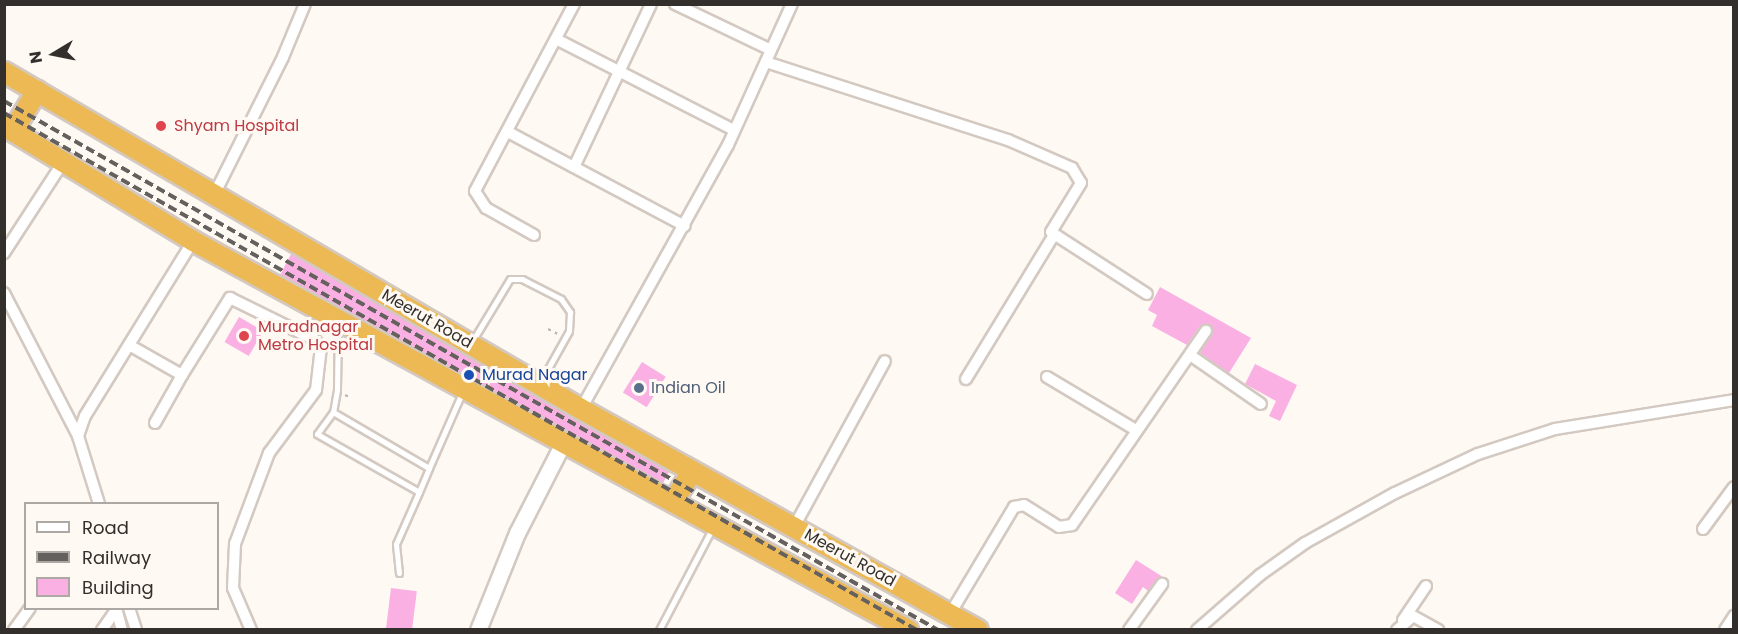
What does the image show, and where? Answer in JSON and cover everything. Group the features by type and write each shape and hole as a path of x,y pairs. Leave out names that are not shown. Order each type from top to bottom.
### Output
{"highway":[{"name":"Meerut Road","path":"4,72 581,409 978,630"},
{"path":"37,91 9,129 193,241 904,629"},
{"path":"672,502 692,471"}],"street":[{"path":"214,195 283,57 305,4"},
{"path":"534,235 486,208 476,196 477,184 508,132 574,4"},
{"path":"574,167 651,4"},
{"path":"675,4 771,50"},
{"path":"581,409 685,226 734,130 792,4"},
{"path":"556,39 734,130"},
{"path":"766,62 998,137 1072,168 1081,183 1052,228 1054,236 1147,294"},
{"path":"508,132 685,226"},
{"path":"4,253 63,162"},
{"path":"966,379 1054,236"},
{"path":"78,436 85,416 193,241"},
{"path":"4,293 78,436 98,502"},
{"path":"156,423 182,375 230,298 315,340 321,347 316,390 269,453 234,544 233,588 251,630"},
{"path":"950,614 1014,507 1021,504 1059,526 1069,528 1206,331"},
{"path":"129,345 182,375"},
{"path":"1190,355 1260,404"},
{"path":"794,527 885,361"},
{"path":"1047,377 1136,430"},
{"path":"1197,630 1260,574 1305,543 1395,493 1478,454 1555,429 1734,400"},
{"path":"478,630 517,533 563,443"},
{"path":"1703,530 1732,493"},
{"path":"1129,630 1162,584"},
{"path":"1400,625 1426,586"},
{"path":"14,630 29,610"},
{"path":"102,630 115,610"},
{"path":"116,610 122,630"},
{"path":"129,610 136,630"},
{"path":"1725,630 1734,616"},
{"path":"1400,625 1420,617 1438,630"}],"lane":[{"path":"470,344 510,279 522,279 561,299 570,312 569,331 539,384"},
{"path":"338,320 337,390 333,412 317,434 419,492"},
{"path":"399,573 396,544 464,389"},
{"path":"333,412 429,468"},
{"path":"659,630 714,524"}],"building":[{"path":"291,254 669,472 663,483 280,275"},
{"path":"1160,287 1251,338 1229,373 1200,353 1213,332 1210,325 1200,326 1187,345 1152,326 1157,315 1148,310"},
{"name":"Muradnagar Metro Hospital","path":"239,317 263,331 249,356 224,342"},
{"path":"642,362 666,377 647,407 623,393"},
{"path":"1255,364 1297,385 1280,421 1269,416 1276,401 1245,384"},
{"path":"1136,560 1163,577 1148,591 1143,587 1132,604 1115,593"},
{"path":"391,588 417,591 412,630 386,630"}],"railway":[{"path":"4,101 938,630"},
{"path":"4,113 917,630"}],"place":[{"name":"Shyam Hospital","path":"161,126"},
{"name":"Muradnagar Metro Hospital","path":"244,336"},
{"name":"Murad Nagar","path":"469,375"},
{"name":"Indian Oil","path":"639,388"}]}
